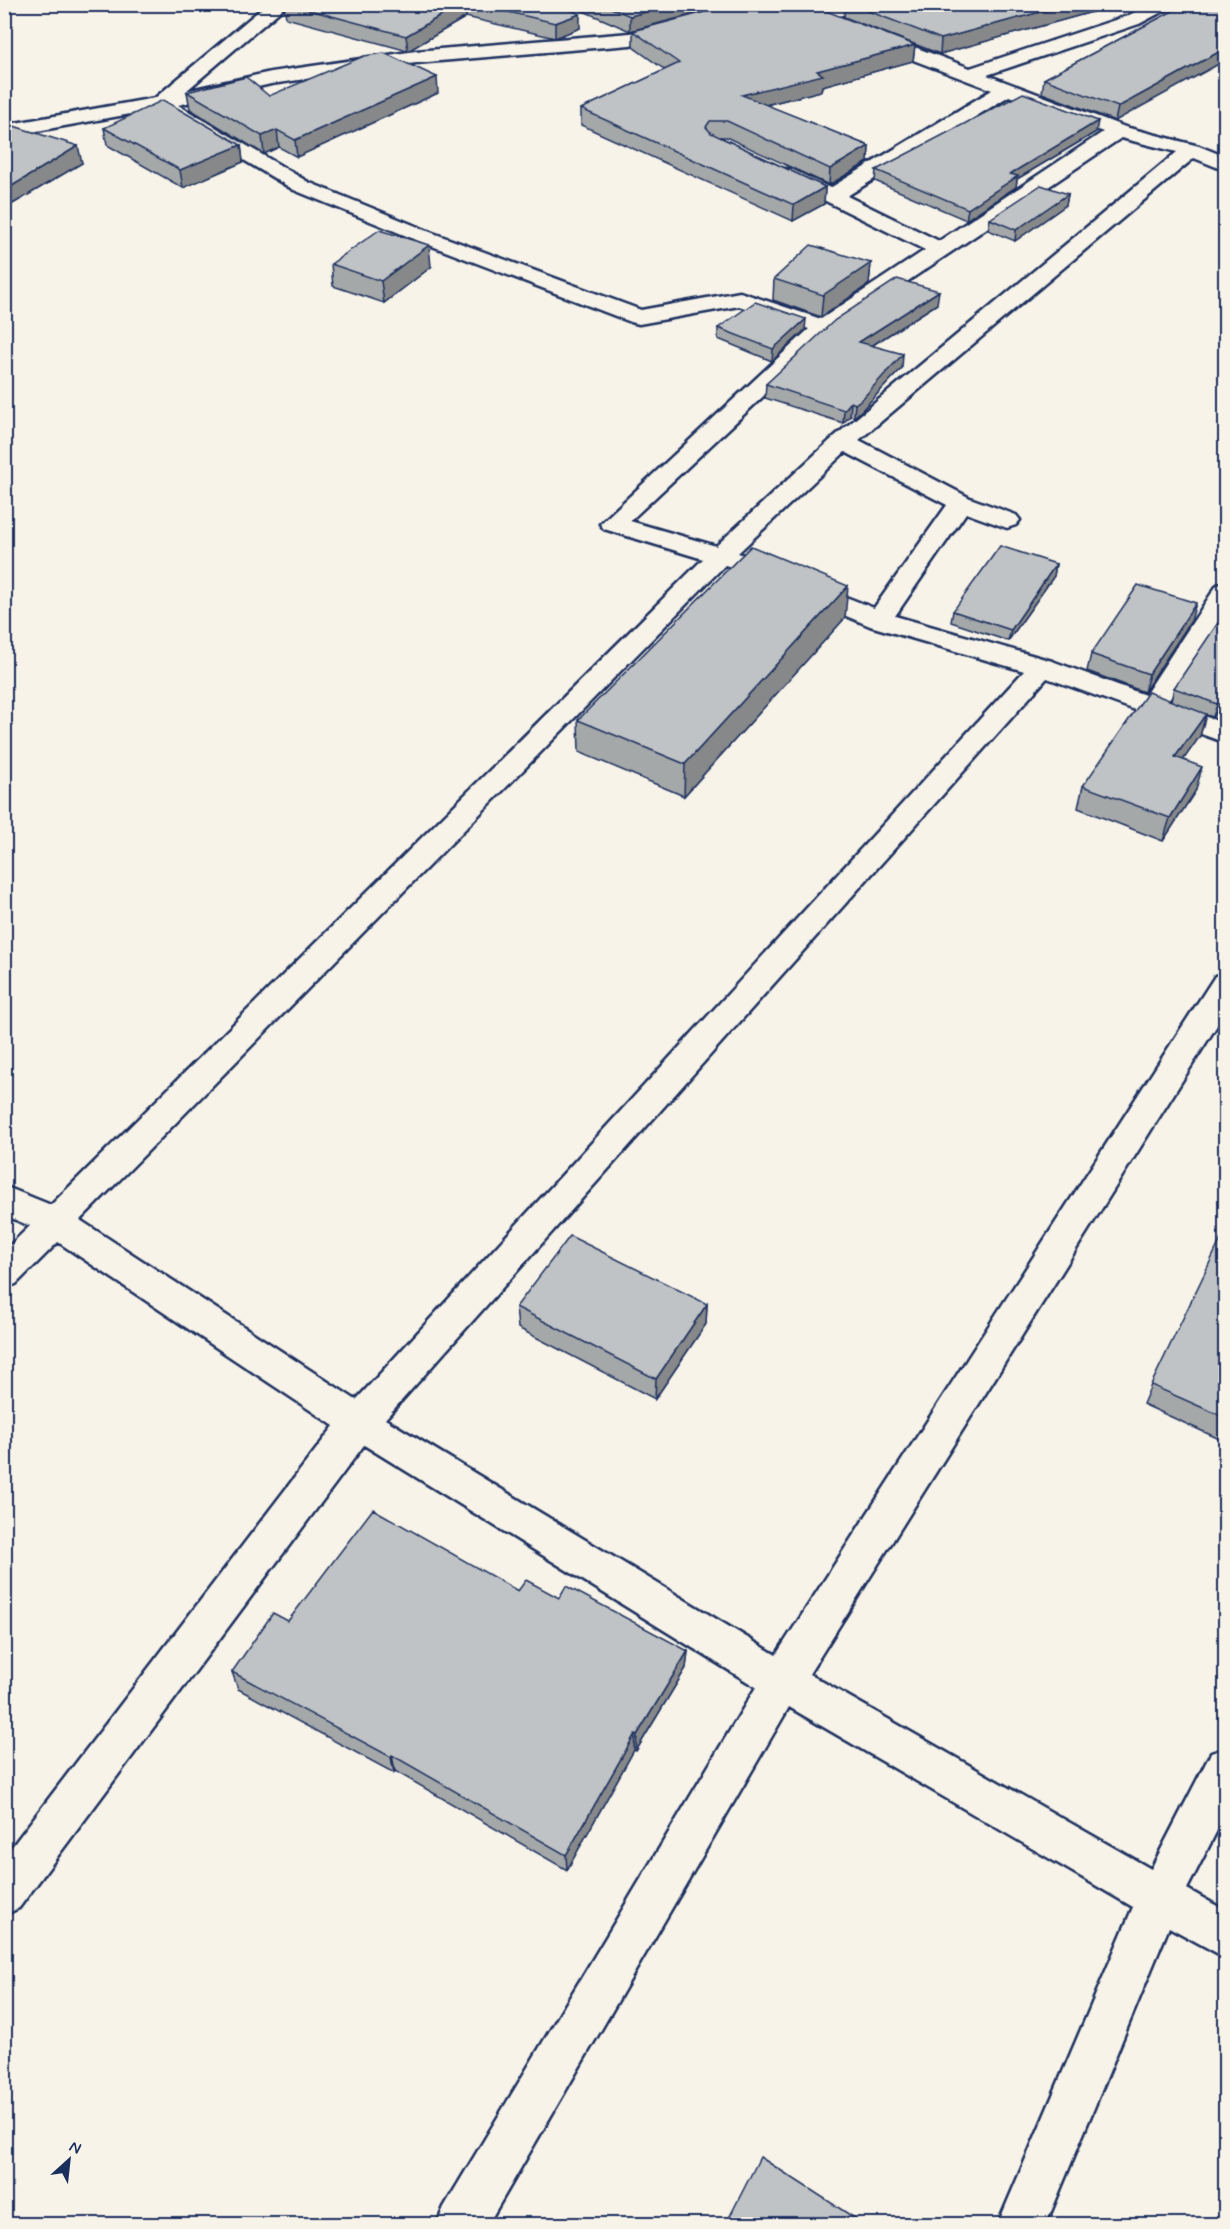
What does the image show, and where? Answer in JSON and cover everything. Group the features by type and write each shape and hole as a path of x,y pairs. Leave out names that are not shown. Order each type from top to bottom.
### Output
{"street":[{"path":"161,103 279,4"},
{"path":"4,131 161,103 271,78 416,57 630,39 765,4"},
{"path":"819,16 863,4"},
{"path":"968,75 1133,20 1168,4"},
{"path":"798,8 1118,131 1192,150 1226,165"},
{"path":"586,22 630,39"},
{"path":"833,195 1007,89"},
{"path":"161,103 302,186 426,237 639,317 740,298 824,327"},
{"path":"1118,131 824,327 613,524 722,554 879,620 1042,667 1226,734"},
{"path":"4,1274 722,554 843,441 1192,150"},
{"path":"770,167 833,195 942,250"},
{"path":"843,441 961,503 1007,520"},
{"path":"879,620 961,503"},
{"path":"1151,707 1226,591"},
{"path":"4,1893 359,1422 1042,667"},
{"path":"461,2224 782,1681 1226,984"},
{"path":"4,1200 55,1222 359,1422 782,1681 1226,1936"},
{"path":"1022,2224 1159,1898 1226,1768"}],"building":[{"path":"287,4 461,4 406,36"},
{"path":"475,4 558,4 580,14 555,23"},
{"path":"602,4 676,4 630,16"},
{"path":"735,4 808,4 915,45 817,71 823,75 742,95 869,146 830,169 727,121 710,121 706,127 711,133 825,187 794,205 581,109 679,63 633,31"},
{"path":"850,4 1069,4 941,39"},
{"path":"1186,4 1226,4 1226,48 1118,107 1044,79"},
{"path":"384,53 437,77 295,140 277,130 262,136 187,92 246,77 269,96 364,56"},
{"path":"1023,93 1098,121 1010,174 1018,176 968,209 876,170"},
{"path":"163,100 241,145 180,170 104,128"},
{"path":"4,123 78,146 7,189 4,188"},
{"path":"1041,185 1068,194 1016,230 990,219"},
{"path":"379,230 429,245 381,281 331,264"},
{"path":"811,245 871,263 823,295 774,279"},
{"path":"897,279 939,291 859,342 903,354 863,398 855,404 851,402 844,410 766,384 835,320"},
{"path":"755,302 806,319 773,349 718,328"},
{"path":"751,546 848,586 685,764 578,720"},
{"path":"1000,546 1056,564 1011,630 953,611"},
{"path":"1138,585 1196,603 1149,674 1091,654"},
{"path":"1226,611 1226,692 1217,704 1174,688"},
{"path":"1148,692 1206,714 1175,757 1202,767 1170,818 1083,786"},
{"path":"570,1236 707,1304 656,1379 516,1307"},
{"path":"1221,1239 1226,1241 1226,1418 1151,1385"},
{"path":"373,1509 518,1591 526,1580 559,1598 566,1586 688,1651 637,1735 635,1734 566,1855 392,1755 391,1757 232,1672 273,1613 288,1621"},
{"path":"760,2157 864,2224 726,2224"}]}
